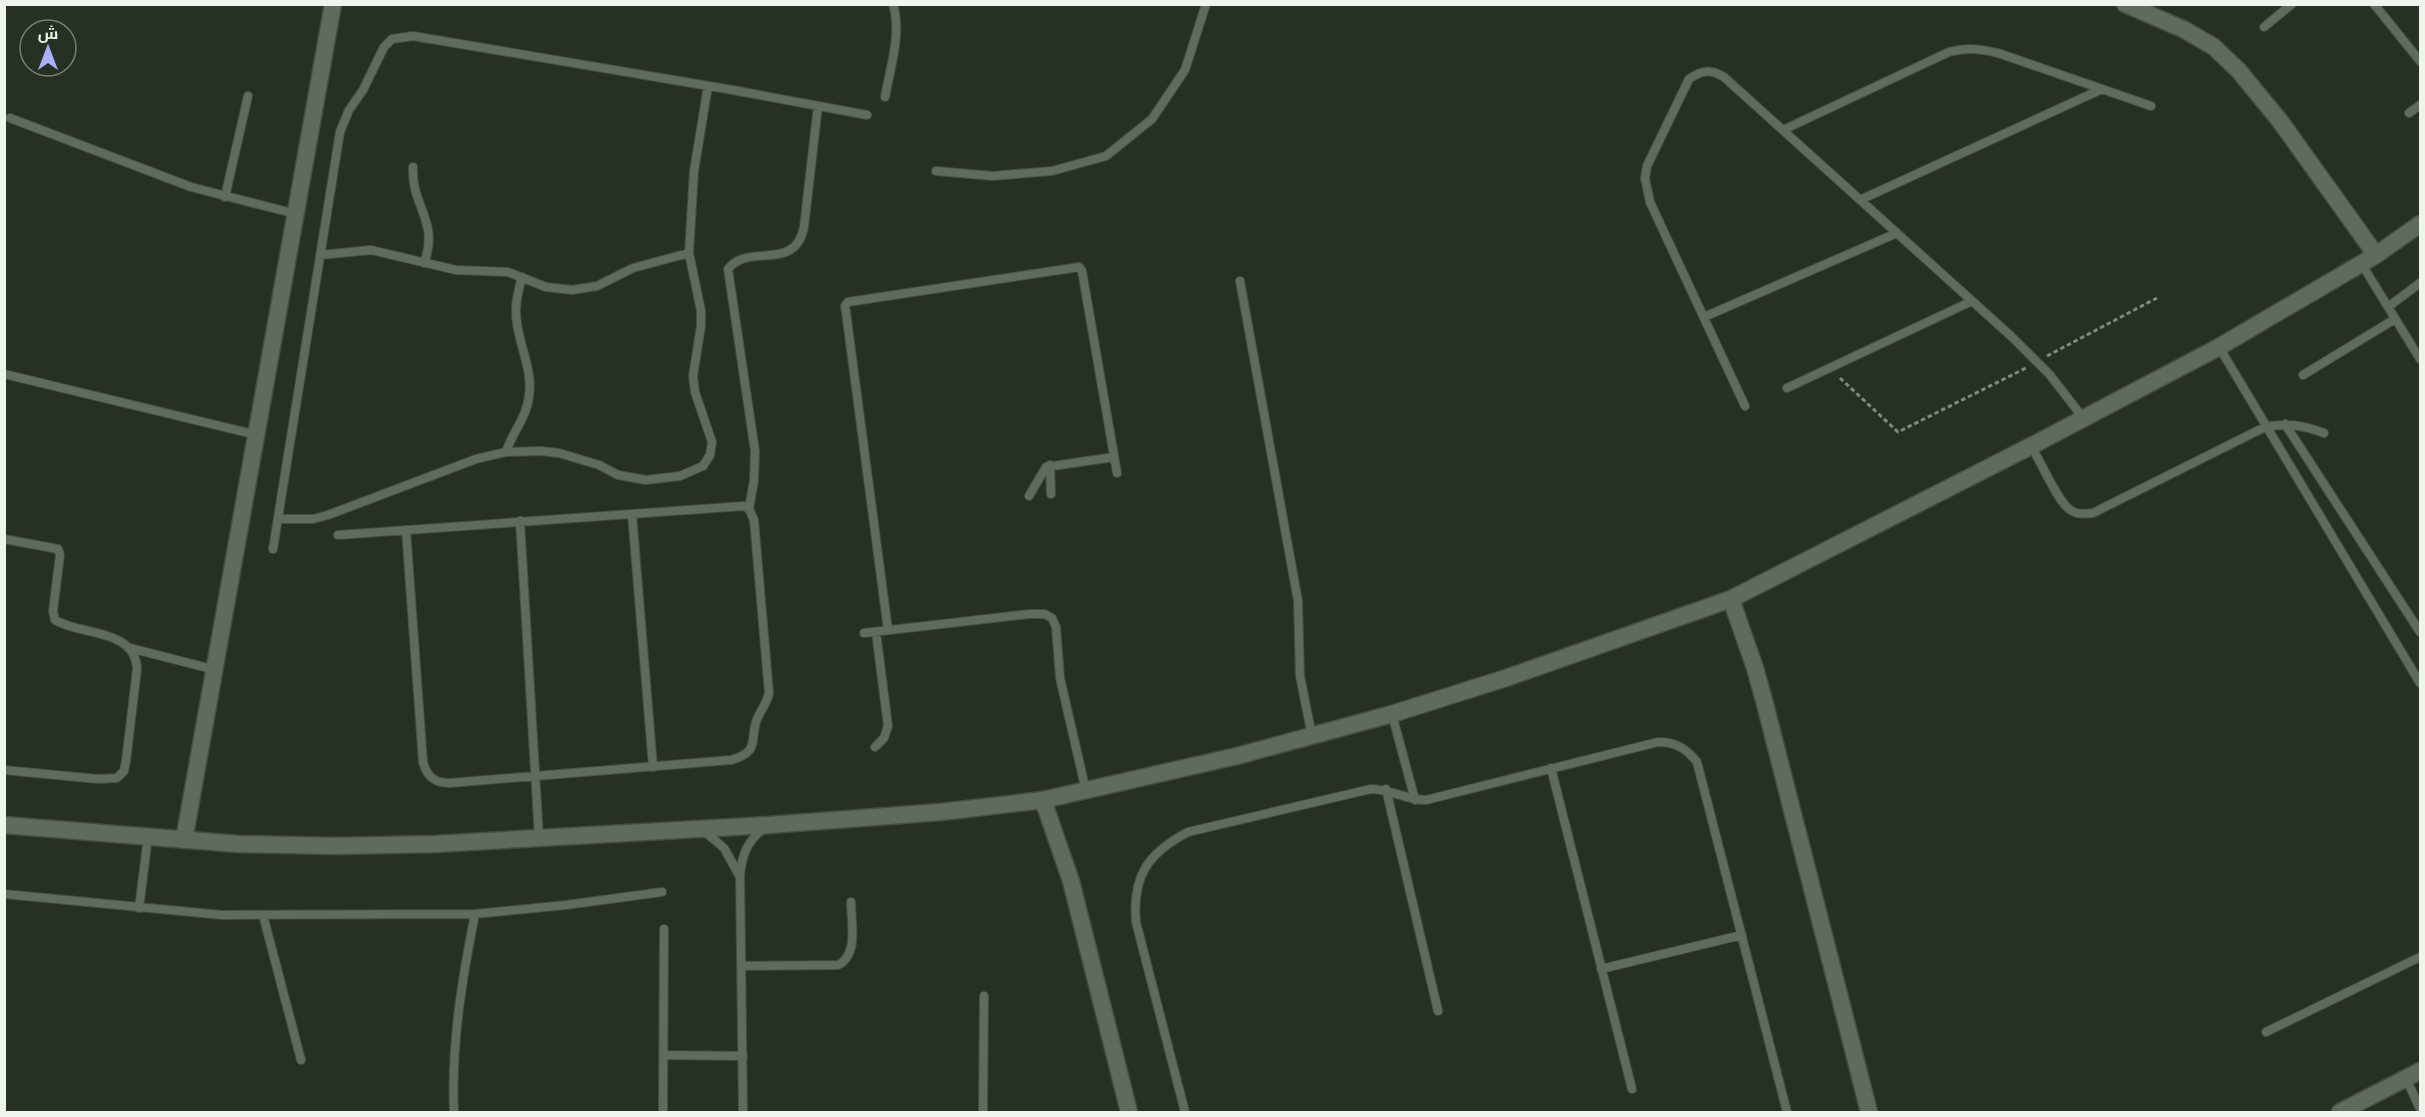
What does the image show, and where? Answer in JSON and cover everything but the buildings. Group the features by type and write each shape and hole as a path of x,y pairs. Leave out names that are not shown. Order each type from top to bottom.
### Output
{"street":[{"path":"184,840 333,4"},
{"path":"2125,4 2183,29 2214,47 2240,71 2280,121 2368,259"},
{"path":"4,825 184,840 335,846 539,838 769,825 907,815 1042,800 1312,736 1392,714 1506,678 1731,599 2084,419 2219,346 2368,259 2421,224"},
{"path":"1731,599 1762,695 1869,1113"},
{"path":"1042,800 1078,909 1129,1113"},
{"path":"2340,1113 2413,1075"}],"lane":[{"path":"885,97 896,34 897,18 893,4"},
{"path":"936,171 993,176 1052,171 1106,156 1152,119 1185,70 1206,4"},
{"path":"2264,27 2292,4"},
{"path":"2374,4 2421,61"},
{"path":"273,549 340,132 349,110 363,90 384,47 392,39 413,36 708,86 867,116"},
{"path":"1783,130 1949,52 1974,48 1998,53 2151,106"},
{"path":"1745,406 1650,202 1645,178 1652,154 1689,79 1697,73 1706,71 1716,72 1724,77 1972,301 2037,362 2084,419"},
{"path":"278,519 313,519 328,515 476,459 506,452 559,453 589,462 618,475 646,480 680,476 703,466 710,455 711,442 695,392 693,376 701,326 701,311 688,253 694,171 708,86"},
{"path":"1860,200 2102,89"},
{"path":"225,197 248,96"},
{"path":"2409,113 2421,105"},
{"path":"406,530 426,772 432,779 441,783 654,767 731,760 749,751 754,742 758,718 767,703 769,693 754,520 749,509 754,480 755,451 728,269 739,260 787,252 800,242 804,227 818,106"},
{"path":"10,118 157,175 225,197 296,214"},
{"path":"413,167 414,188 428,221 430,235 429,250 424,263"},
{"path":"1704,317 1897,233"},
{"path":"320,255 371,250 456,270 508,272 559,290 587,289 633,268 688,253"},
{"path":"2368,259 2388,307 2420,358"},
{"path":"888,630 845,306 848,302 1079,267 1082,271 1117,473"},
{"path":"506,452 526,409 529,396 528,369 516,311 522,277"},
{"path":"1240,281 1298,601 1301,682 1312,736"},
{"path":"2388,307 2421,283"},
{"path":"1787,388 1972,301"},
{"path":"2303,375 2395,319"},
{"path":"2219,346 2265,427 2421,683"},
{"path":"4,374 258,435"},
{"path":"2285,424 2421,632"},
{"path":"2031,446 2062,500 2069,509 2080,514 2093,513 2265,427 2285,424 2305,426 2324,433"},
{"path":"1029,496 1042,470 1050,465 1114,457"},
{"path":"1050,465 1051,494"},
{"path":"338,535 738,506 749,509"},
{"path":"632,514 654,767"},
{"path":"519,521 537,777 539,838"},
{"path":"4,539 54,548 60,552 52,611 55,620 111,637 130,648 216,670"},
{"path":"864,633 1029,614 1044,614 1052,618 1056,627 1060,678 1086,791"},
{"path":"875,747 884,738 888,726 876,632"},
{"path":"4,770 98,779 117,778 124,771 126,761 136,676 137,661 130,648"},
{"path":"1392,714 1415,800"},
{"path":"1185,1113 1136,922 1134,899 1140,877 1152,858 1168,843 1188,832 1356,792 1386,789 1415,800 1426,800 1658,742 1669,742 1690,753 1700,773 1787,1113"},
{"path":"1551,768 1632,1089"},
{"path":"1386,789 1438,1011"},
{"path":"743,1113 741,860 747,846 769,825"},
{"path":"699,828 713,836 724,848 740,875"},
{"path":"139,908 148,837"},
{"path":"4,894 180,913 263,915 475,914 662,892"},
{"path":"742,966 838,965 845,962 851,948 851,902"},
{"path":"454,1113 453,1084 458,1021 475,914"},
{"path":"263,915 302,1060"},
{"path":"663,1113 664,928"},
{"path":"1602,969 1742,935"},
{"path":"2265,1032 2421,957"},
{"path":"983,1113 984,996"},
{"path":"663,1055 743,1056"},
{"path":"2413,1075 2421,1109"}],"path":[{"path":"1829,368 1898,432 2157,298"}]}
